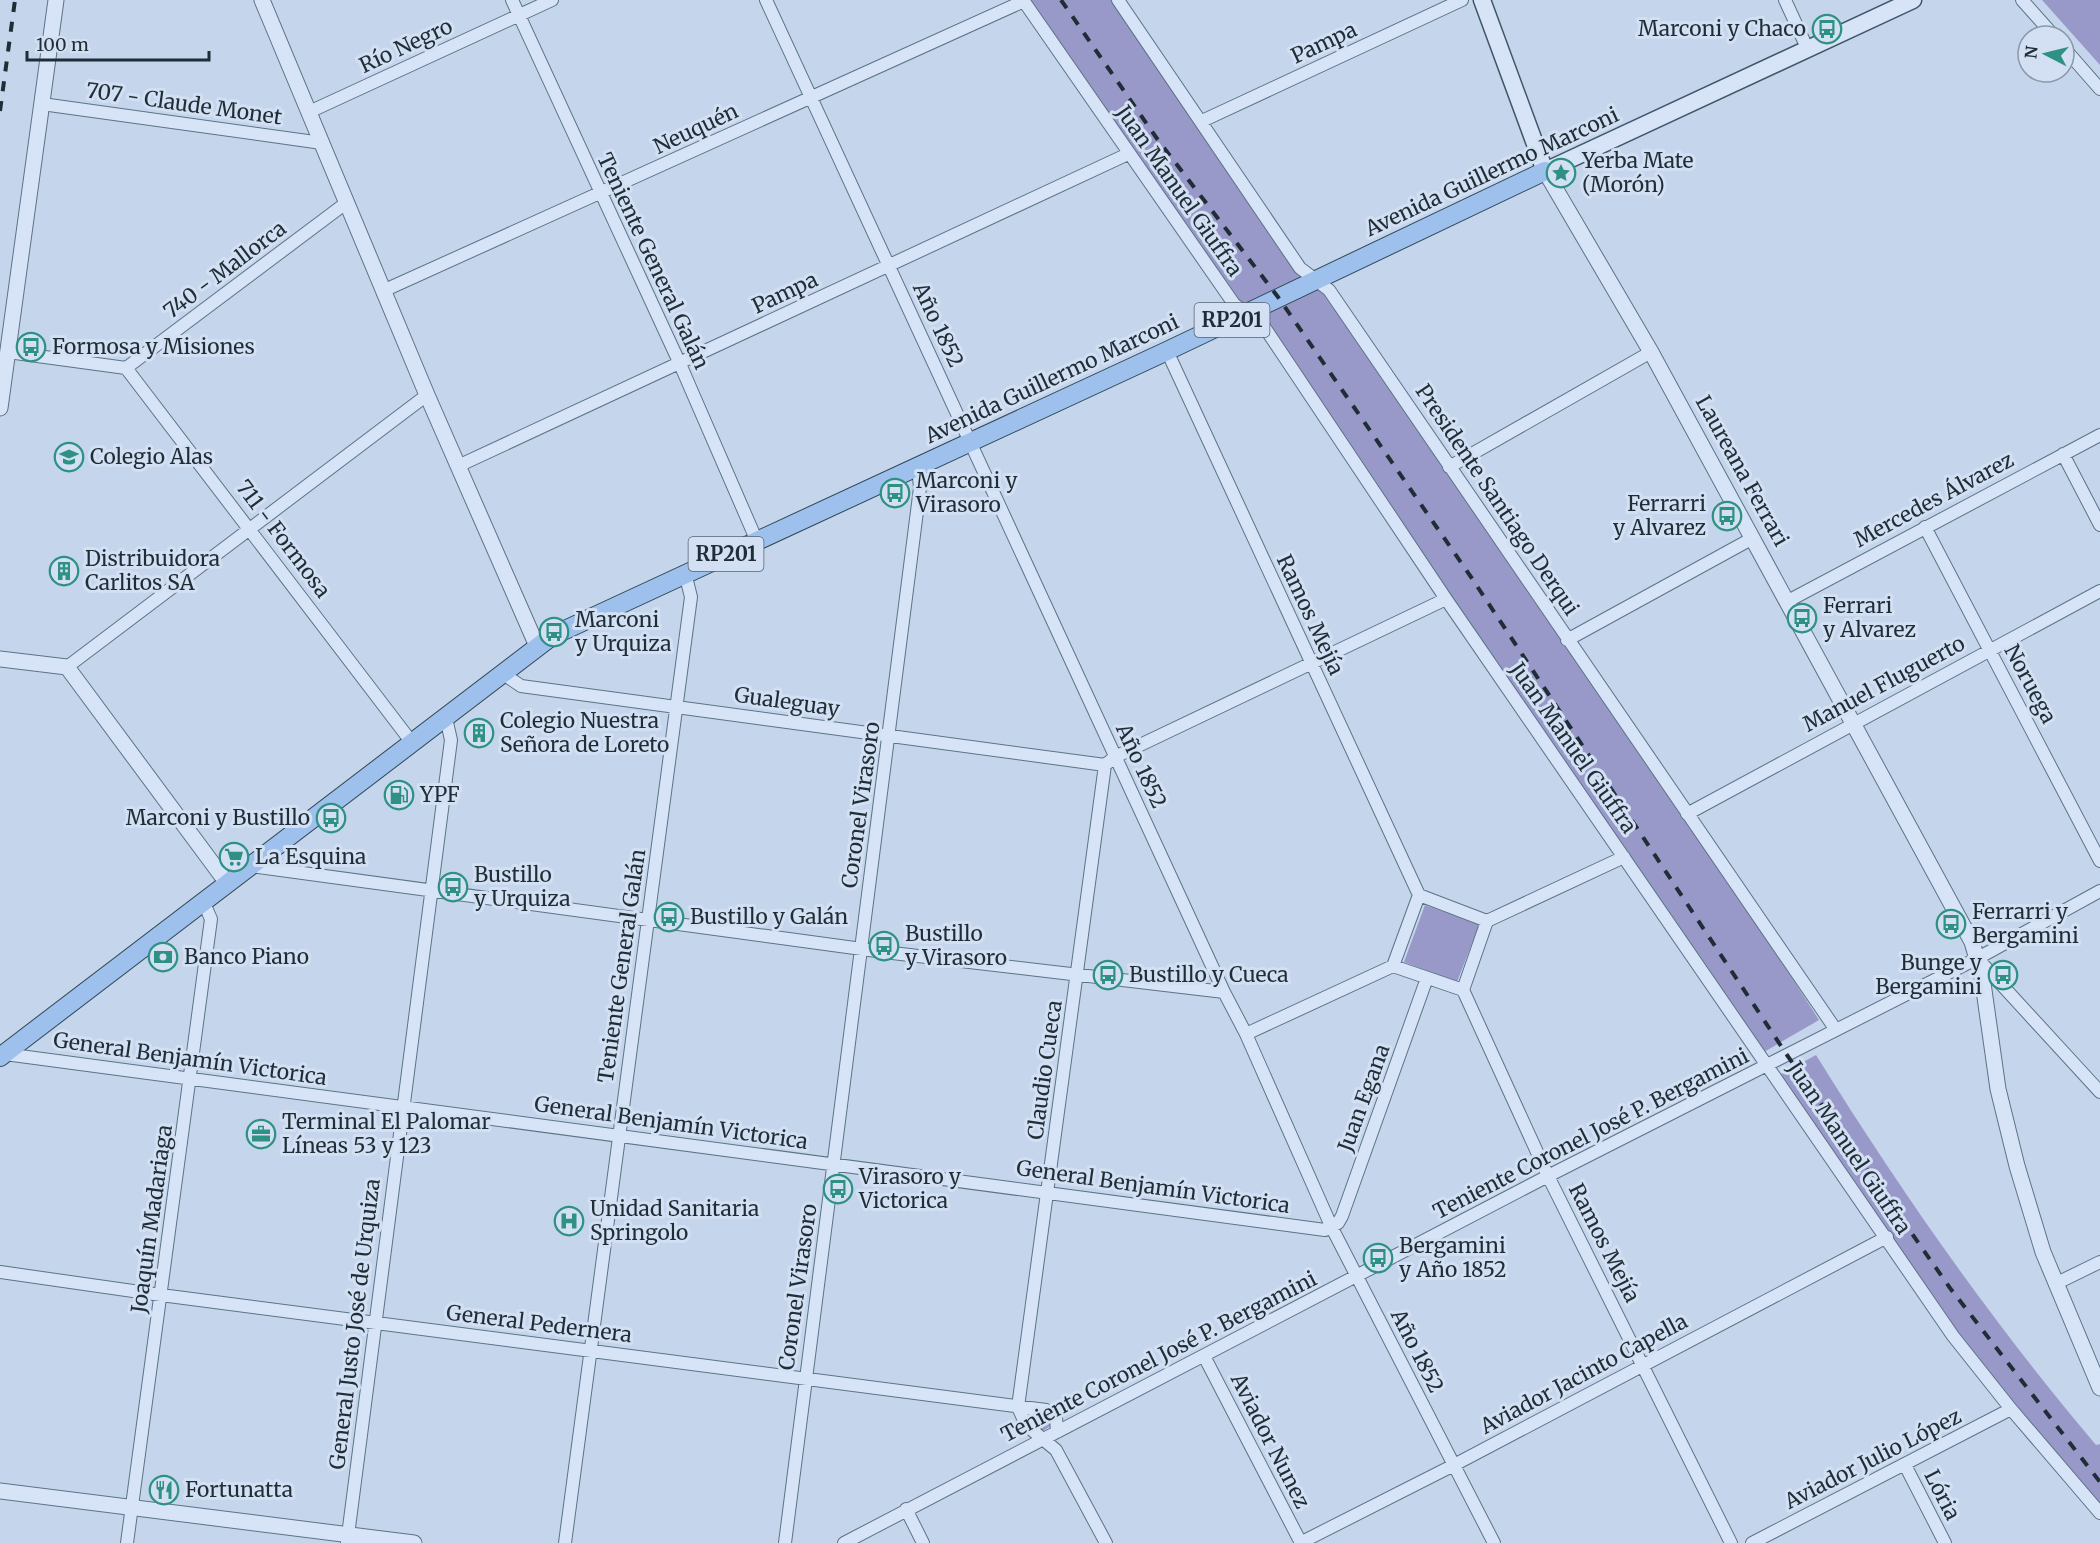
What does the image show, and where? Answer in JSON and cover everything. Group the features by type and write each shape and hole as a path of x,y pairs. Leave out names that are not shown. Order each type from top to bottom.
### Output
{"main road":[{"name":"Laureana Ferrari","path":"1482,0 1545,171"},
{"name":"Avenida Guillermo Marconi","path":"537,646 552,636 685,573 1167,351 1545,171 1808,51 1913,0"},
{"name":"RP201","path":"2,1055 413,744 537,646"}],"street":[{"path":"0,408 56,0"},
{"path":"262,0 346,203 385,290 426,395 537,646"},
{"name":"Teniente General Galán","path":"512,0 680,364 756,540"},
{"name":"Río Negro","path":"309,112 552,0"},
{"name":"Año 1852","path":"766,0 1224,992 1246,1034 1332,1228 1494,1543"},
{"name":"Presidente Santiago Derqui","path":"1118,0 1300,268 1329,290 1836,1030"},
{"name":"Pampa","path":"1202,121 1462,0"},
{"path":"1785,0 1808,51"},
{"path":"2022,0 2043,24"},
{"name":"Neuquén","path":"385,290 1023,1"},
{"name":"Juan Manuel Giuffra","path":"1023,1 1234,304 1248,312 1263,326 1446,599 1953,1336 2011,1409 2100,1513"},
{"path":"2076,62 2100,89"},
{"name":"707 - Claude Monet","path":"42,104 322,143"},
{"name":"Pampa","path":"458,466 1128,154"},
{"name":"Laureana Ferrari","path":"1545,171 1651,352 1788,601 1972,942 1978,958"},
{"name":"740 - Mallorca","path":"126,368 346,203"},
{"name":"Ramos Mejía","path":"1167,351 1419,895"},
{"path":"8,352 126,368"},
{"path":"1449,467 1651,352"},
{"name":"711 - Formosa","path":"126,368 252,530 413,744"},
{"path":"0,659 67,667 252,530 426,395"},
{"name":"Mercedes Álvarez","path":"1788,601 2100,435"},
{"path":"2063,454 2100,525"},
{"name":"Coronel Virasoro","path":"785,1543 921,488 918,466"},
{"name":"Noruega","path":"1925,527 2100,861"},
{"path":"1567,640 1753,538"},
{"name":"Teniente General Galán","path":"566,1543 691,597 685,573"},
{"name":"Manuel Fluguerto","path":"1687,814 2100,591"},
{"path":"1105,765 1115,757 1446,599"},
{"path":"67,667 227,883"},
{"name":"Gualeguay","path":"502,673 521,686 1105,765"},
{"name":"General Justo José de Urquiza","path":"348,1538 451,740 446,718"},
{"name":"Claudio Cueca","path":"1018,1407 1105,765"},
{"path":"1103,787 1114,780 1127,782"},
{"path":"1246,1034 1393,966 1463,990 1487,921 1624,857"},
{"path":"251,867 1077,976 1224,992"},
{"name":"Teniente Coronel José P. Bergamini","path":"844,1543 1548,1176 1978,958 2100,891"},
{"path":"1393,966 1419,895 1487,921"},
{"name":"Joaquín Madariaga","path":"128,1543 211,919 203,901"},
{"path":"1978,958 2100,1092"},
{"path":"1978,958 2008,1134 2043,1252 2100,1388"},
{"name":"Juan Egana","path":"1332,1228 1342,1216 1427,978"},
{"name":"Ramos Mejía","path":"1463,990 1548,1176 1731,1543"},
{"name":"General Benjamín Victorica","path":"2,1055 1047,1192 1318,1230 1332,1228"},
{"name":"Aviador Jacinto Capella","path":"1300,1543 1454,1465 1887,1237"},
{"path":"2055,1284 2100,1262"},
{"name":"General Pedernera","path":"0,1272 1018,1407 1051,1413 1056,1417 1057,1432"},
{"name":"Aviador Nunez","path":"1204,1356 1300,1543"},
{"path":"1018,1407 1026,1425 1056,1450 1106,1543"},
{"name":"Aviador Julio López","path":"1752,1543 2011,1409"},
{"name":"Lória","path":"1905,1465 1945,1543"},
{"path":"0,1491 133,1506 348,1538 414,1543"},
{"path":"906,1509 923,1543"}],"shaded area":[{"path":"1023,0 1118,0 1300,268 1316,279 1687,814 1819,1020 1764,1052 1263,326 1238,308"},
{"path":"2042,0 2100,0 2100,65 2076,38 2076,24 2063,24"},
{"path":"1425,905 1479,925 1457,982 1404,962"},
{"path":"1816,1055 1881,1156 1984,1304 2096,1445 2100,1444 2100,1513 2011,1409 1779,1075"},
{"path":"1035,1418 1051,1419 1054,1424 1039,1433 1034,1423"}],"railway":[{"path":"0,111 15,0"},
{"path":"1061,0 1158,140 1278,297 1471,577 1787,1055 1950,1288 2100,1482"}],"place":[{"name":"Marconi y Chaco","path":"1827,29"},
{"name":"Yerba Mate (Morón)","path":"1561,173"},
{"name":"Formosa y Misiones","path":"31,347"},
{"name":"Colegio Alas","path":"69,457"},
{"name":"Marconi y Virasoro","path":"895,493"},
{"name":"Ferrarri y Alvarez","path":"1727,516"},
{"name":"Distribuidora Carlitos SA","path":"64,571"},
{"name":"Ferrari y Alvarez","path":"1802,618"},
{"name":"Marconi y Urquiza","path":"554,632"},
{"name":"Colegio Nuestra Señora de Loreto","path":"479,733"},
{"name":"YPF","path":"399,795"},
{"name":"Marconi y Bustillo","path":"331,818"},
{"name":"La Esquina","path":"234,857"},
{"name":"Bustillo y Urquiza","path":"453,887"},
{"name":"Bustillo y Galán","path":"669,917"},
{"name":"Ferrarri y Bergamini","path":"1951,924"},
{"name":"Bustillo y Virasoro","path":"884,946"},
{"name":"Banco Piano","path":"163,957"},
{"name":"Bustillo y Cueca","path":"1108,975"},
{"name":"Bunge y Bergamini","path":"2003,975"},
{"name":"Terminal El Palomar Líneas 53 y 123","path":"261,1134"},
{"name":"Virasoro y Victorica","path":"838,1189"},
{"name":"Unidad Sanitaria Springolo","path":"569,1221"},
{"name":"Bergamini y Año 1852","path":"1378,1258"},
{"name":"Fortunatta","path":"164,1490"}]}
